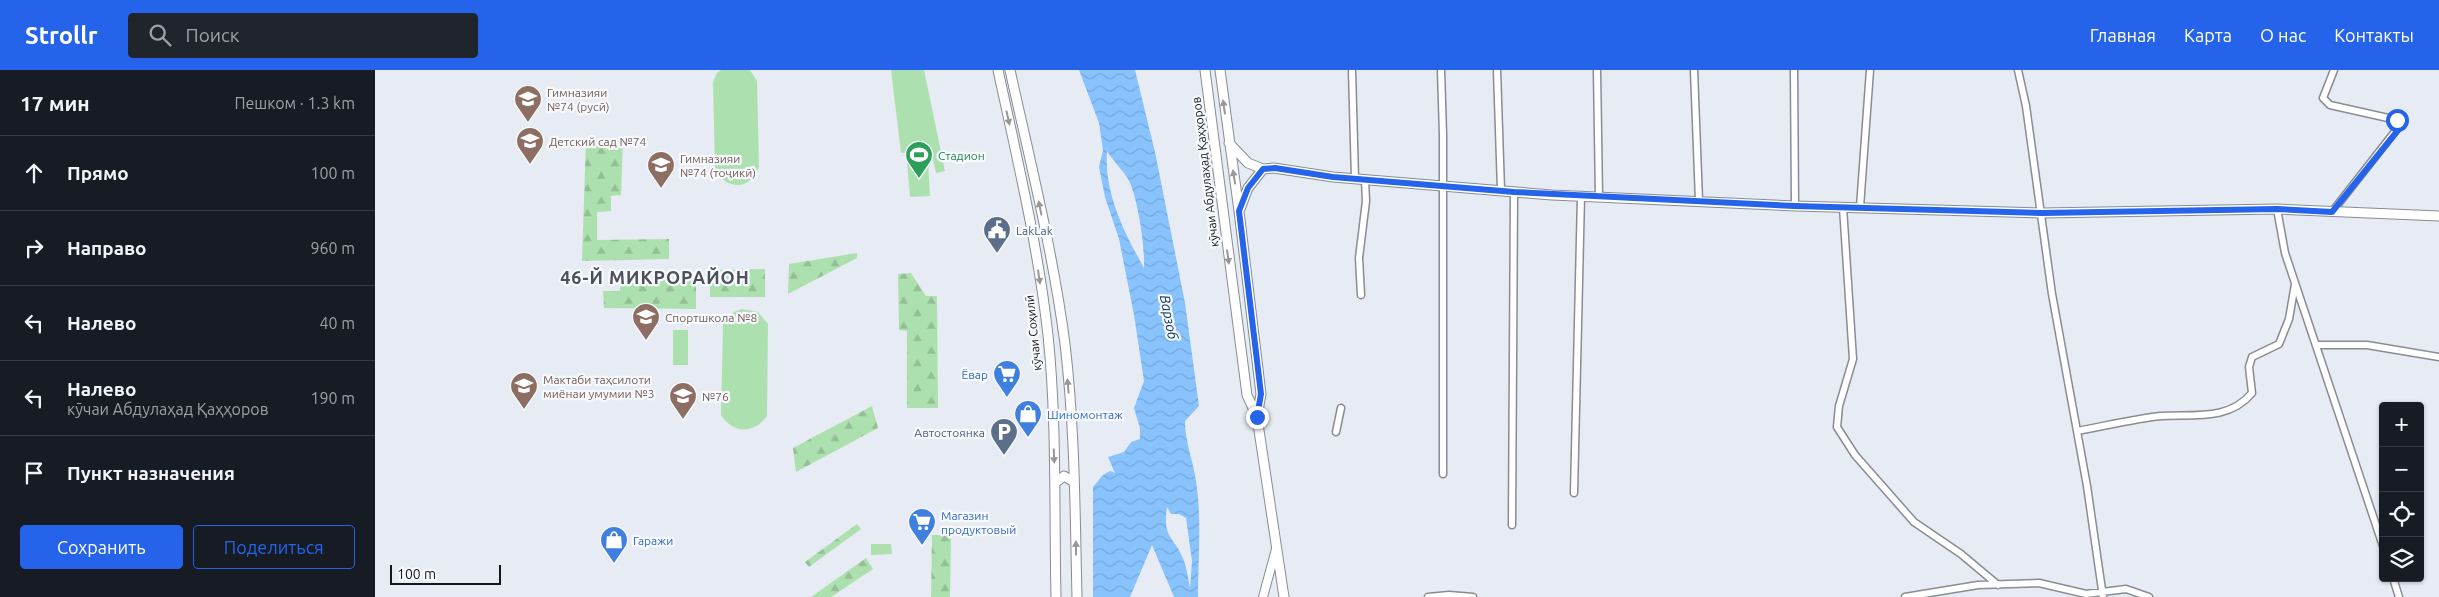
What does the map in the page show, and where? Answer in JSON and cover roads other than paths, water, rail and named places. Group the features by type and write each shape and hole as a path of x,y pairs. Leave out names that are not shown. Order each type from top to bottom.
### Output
{"main road":[{"name":"кӯчаи Соҳилӣ","path":"998,70 1036,254 1048,335 1055,483 1056,597"},
{"path":"1010,70 1054,273 1065,345 1074,482 1077,597"},
{"name":"кӯчаи Абдулаҳад Қаҳҳоров","path":"1205,70 1247,395 1257,417 1285,597"},
{"name":"кӯчаи Абдулаҳад Қаҳҳоров","path":"1220,70 1261,394 1257,417"},
{"path":"1229,143 1248,163 1263,169 1275,168 1355,179 1514,192 1795,206 2042,213 2277,209 2439,216"},
{"path":"1239,211 1248,188 1263,169"},
{"path":"1055,483 1064,476 1074,482"}],"street":[{"path":"1352,70 1355,179"},
{"path":"1441,70 1443,474"},
{"path":"1497,70 1501,190"},
{"path":"1597,70 1599,197"},
{"path":"1694,70 1699,201"},
{"path":"1794,70 1795,206"},
{"path":"1860,207 1871,70"},
{"path":"2017,70 2026,106 2052,294 2077,431 2103,594"},
{"path":"2332,212 2400,125 2397,120 2330,105 2323,98 2334,70"},
{"path":"1361,295 1359,258 1366,201 1365,180"},
{"path":"1511,524 1514,192"},
{"path":"1574,493 1581,196"},
{"path":"1843,207 1853,359 1839,406 1837,428 1855,455 1914,522 1961,554 1998,585"},
{"path":"2277,209 2285,253 2380,537"},
{"path":"2077,431 2161,416 2189,417 2221,413 2243,404 2252,393 2249,367 2252,357 2279,344 2289,319 2295,283"},
{"path":"2316,345 2367,345 2439,357"},
{"path":"1336,432 1341,408"},
{"name":"кӯчаи Абдулаҳад Қаҳҳоров","path":"1263,597 1277,542"},
{"path":"2394,582 2399,597"},
{"path":"1905,597 1978,585 2039,583 2087,594 2103,594 2127,589 2149,597"},
{"path":"1427,597 1473,597"}],"water":[{"name":"Варзоб","path":"1079,70 1135,70 1155,152 1185,303 1199,406 1185,421 1186,436 1198,495 1198,597 1174,597 1152,545 1130,597 1093,597 1093,487 1103,475 1110,471 1115,473 1108,457 1124,452 1131,442 1140,439 1140,428 1134,408 1144,381 1134,315 1119,239 1105,197 1099,167 1103,150 1099,123","holes":["1107,151 1126,175 1132,187 1140,223 1144,268 1129,240 1112,197 1107,167","1167,507 1171,514 1179,514 1186,518 1192,561 1190,588 1184,561 1166,526"]}],"place":[{"name":"Гимназияи №74 (русӣ)","path":"528,123"},
{"name":"Детский сад №74","path":"530,165"},
{"name":"Стадион","path":"919,179"},
{"name":"Гимназияи №74 (тоҷикӣ)","path":"661,189"},
{"name":"LakLak","path":"997,254"},
{"name":"Спортшкола №8","path":"646,341"},
{"name":"Ёвар","path":"1007,398"},
{"name":"Мактаби таҳсилоти миёнаи умумии №3","path":"524,410"},
{"name":"№76","path":"683,420"},
{"name":"Шиномонтаж","path":"1028,438"},
{"name":"Автостоянка","path":"1004,456"},
{"name":"Магазин продуктовый","path":"922,546"},
{"name":"Гаражи","path":"614,564"}],"district":[{"name":"46-Й МИКРОРАЙОН","path":"655,277"}]}
